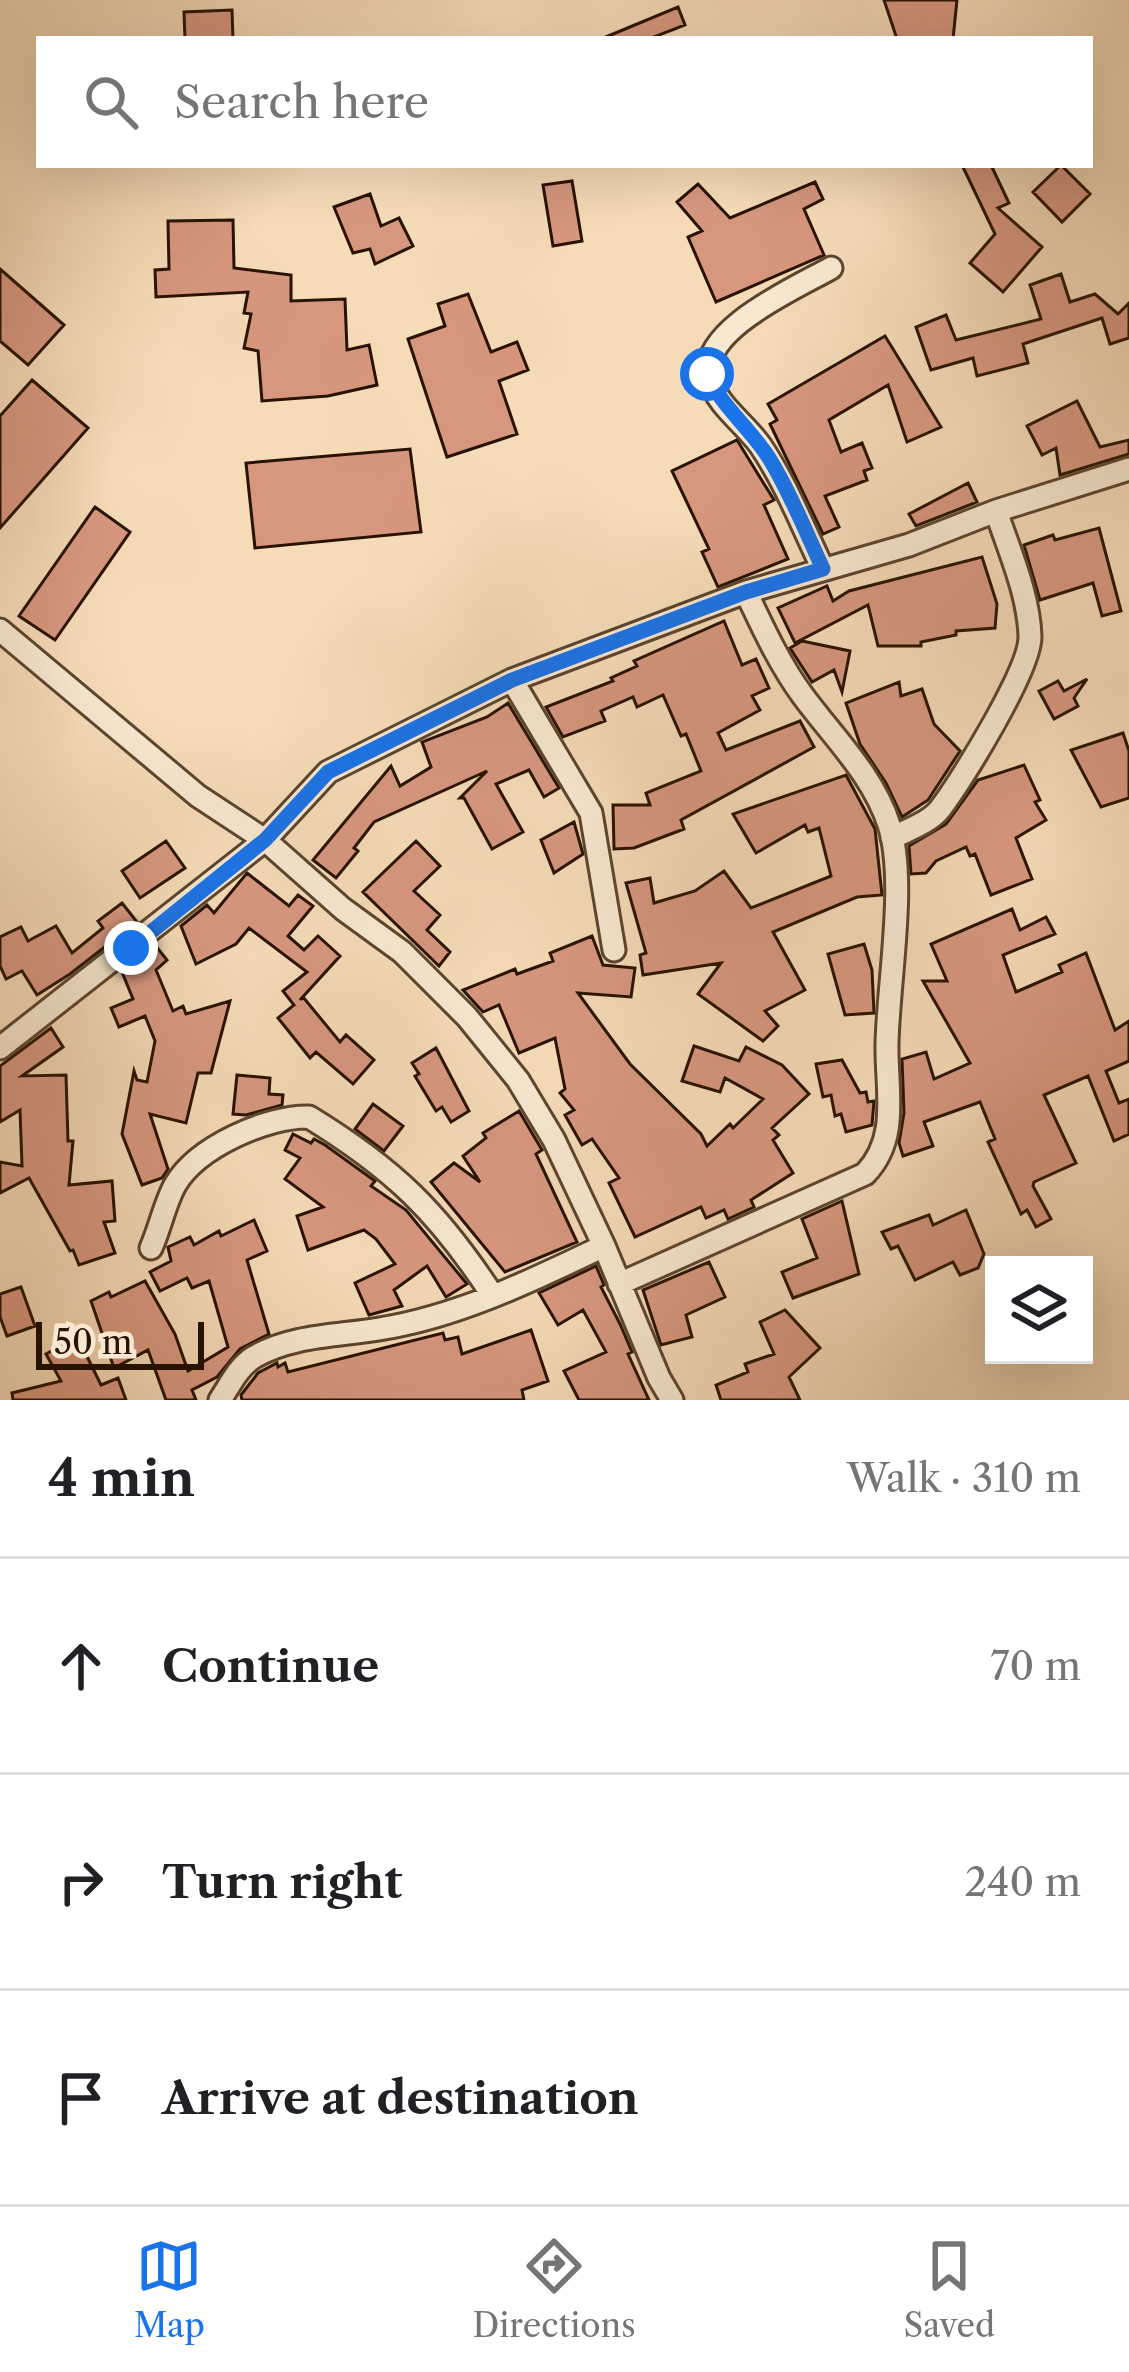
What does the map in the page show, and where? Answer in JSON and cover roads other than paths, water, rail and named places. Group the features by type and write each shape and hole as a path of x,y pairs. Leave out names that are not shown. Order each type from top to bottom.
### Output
{"street":[{"path":"823,569 771,460 746,424 716,395 707,374 714,352 737,321 831,268"},
{"path":"0,1048 265,840 328,772 512,680 746,592 909,545 1129,469"},
{"path":"892,838 940,809 1018,681 1028,654 1030,635 1023,599 997,511"},
{"path":"619,1284 865,1174 875,1163 889,1125 887,1047 897,884 892,838 869,783 801,694 746,592"},
{"path":"0,630 198,796 265,840 402,952 467,1017 518,1080 554,1141 672,1400"},
{"path":"512,680 591,813 614,950"},
{"path":"151,1248 175,1185 211,1148 274,1123 309,1117 403,1182 454,1235 493,1296"},
{"path":"220,1400 241,1368 268,1351 342,1332 380,1329 493,1296 604,1246"}]}
